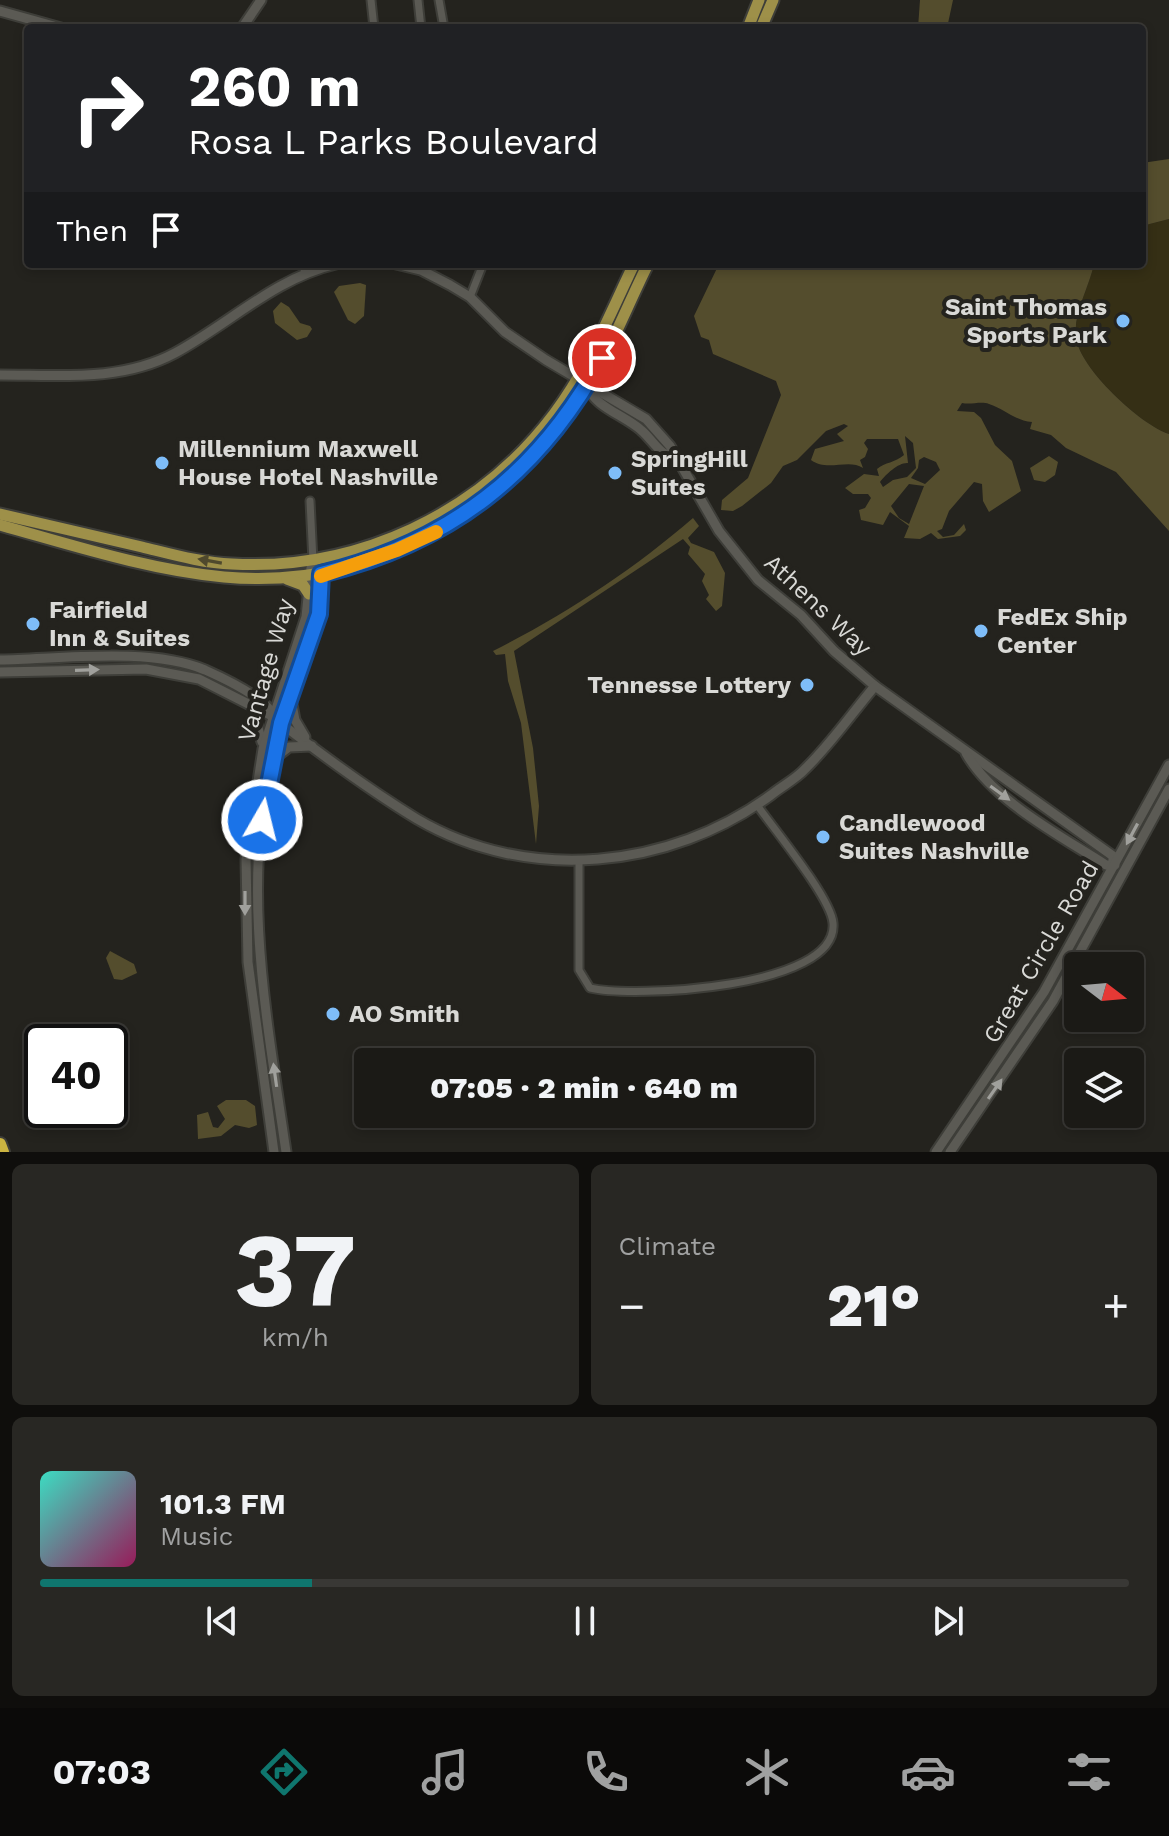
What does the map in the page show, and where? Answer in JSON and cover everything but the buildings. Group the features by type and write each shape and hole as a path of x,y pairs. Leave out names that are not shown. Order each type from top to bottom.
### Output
{"highway":[{"path":"0,1144 3,1152"}],"main road":[{"path":"750,24 759,0"},
{"path":"763,24 773,0"},
{"path":"107,552 118,548 231,564 313,561 395,537 437,518 471,496 530,444 582,383 632,268"},
{"path":"0,528 222,577 315,574 397,550 444,527 488,498 535,455 582,383 646,268"},
{"path":"0,511 177,555"},
{"path":"275,576 301,584 309,594"}],"street":[{"path":"245,24 261,0"},
{"path":"371,0 374,24"},
{"path":"418,0 421,24"},
{"path":"439,0 443,24"},
{"path":"0,11 47,24"},
{"path":"0,375 70,377 133,369 176,352 304,268"},
{"name":"Athens Way","path":"408,268 436,277 470,297 505,332 582,383 646,419 670,446 719,531 758,580 801,615 834,651 875,686 1072,830 1113,856 1114,864"},
{"path":"470,297 481,268"},
{"path":"310,501 313,561"},
{"name":"Vantage Way","path":"274,1152 245,915 249,823 263,749 291,693 319,614 313,561"},
{"name":"Vantage Way","path":"286,1152 258,951 260,834 276,719 286,674 306,617 315,574"},
{"path":"0,660 147,658 201,674 254,703 264,703 276,719 417,819 444,832 509,853 579,861 652,853 711,832 757,805 804,771 875,686"},
{"path":"52,660 53,671"},
{"path":"0,682 5,672 146,669 201,674"},
{"path":"254,703 276,691 286,674"},
{"path":"291,693 295,720 312,746"},
{"path":"254,703 263,749"},
{"path":"271,761 289,747 312,746"},
{"name":"Athens Way","path":"966,753 985,781 1106,865 1114,864 1125,871"},
{"name":"Great Circle Road","path":"936,1152 1017,1037 1169,765"},
{"name":"Great Circle Road","path":"950,1152 1053,1001 1169,789"},
{"path":"579,861 579,970 590,988 717,988 764,978 823,946 831,935 833,923 820,894 757,805"},
{"path":"1041,822 1072,830"}],"shaded area":[{"path":"920,0 953,0 948,24 918,24"},
{"path":"1169,159 1169,219 1146,225 1146,162"},
{"name":"Saint Thomas Sports Park","path":"1169,219 1169,434 1143,419 1113,394 1088,364 1076,337 1079,310 1093,268 1146,268 1146,225"},
{"path":"717,268 1093,268 1079,310 1076,337 1088,364 1113,394 1157,429 1169,434 1169,531 1116,472 1066,448 1051,435 1030,429 1032,422 983,403 962,403 957,411 974,412 981,418 995,445 1012,461 1021,491 989,512 983,501 982,484 974,482 949,511 942,529 937,531 943,537 954,535 964,524 966,530 960,536 938,539 931,533 920,539 904,538 909,526 890,512 883,525 861,520 859,510 865,508 871,498 868,494 853,494 845,488 864,474 879,476 877,469 904,455 898,439 867,439 864,443 868,449 860,460 863,468 851,464 824,465 811,460 815,449 844,441 837,434 848,426 844,424 826,431 797,460 783,466 771,483 742,506 733,511 721,510 722,500 748,478 781,395 776,381 713,354 709,340 701,337 694,316","holes":["905,436 913,443 916,468 907,477 893,480 883,487 880,482 886,476 897,466 908,463","924,457 936,462 940,470 925,484 911,478 919,460","909,484 924,486 909,524 899,518 891,506"]},
{"path":"366,285 364,316 355,324 348,320 334,292 339,286"},
{"path":"281,302 289,307 300,323 310,326 312,329 307,337 297,340 275,323 273,311"},
{"path":"1049,456 1058,462 1055,475 1045,482 1034,480 1030,468"},
{"path":"693,518 699,526 688,538 691,543 714,552 725,573 722,606 716,611 706,599 709,595 702,581 705,574 688,554 690,547 683,539 514,651 533,748 539,806 536,844 521,723 508,681 505,654 496,655 493,651 597,591"},
{"path":"110,951 134,964 137,973 122,980 114,979 106,958"},
{"path":"226,1100 246,1100 255,1106 257,1125 249,1128 235,1125 221,1136 198,1139 197,1115 208,1112 213,1127 218,1128 225,1119 217,1106"}],"slow traffic":[{"path":"321,576 358,565 436,532"}],"place":[{"name":"Saint Thomas Sports Park","path":"1123,321"},
{"name":"Millennium Maxwell House Hotel Nashville","path":"162,463"},
{"name":"SpringHill Suites","path":"615,473"},
{"name":"Fairfield Inn & Suites","path":"33,624"},
{"name":"FedEx Ship Center","path":"981,631"},
{"name":"Tennesse Lottery","path":"807,685"},
{"name":"Candlewood Suites Nashville","path":"823,837"},
{"name":"AO Smith","path":"333,1014"}],"route":[{"path":"262,820 269,767 281,723 319,614 321,574 358,565 415,542 444,527 498,491 520,471 554,431 587,386 602,358"}]}
